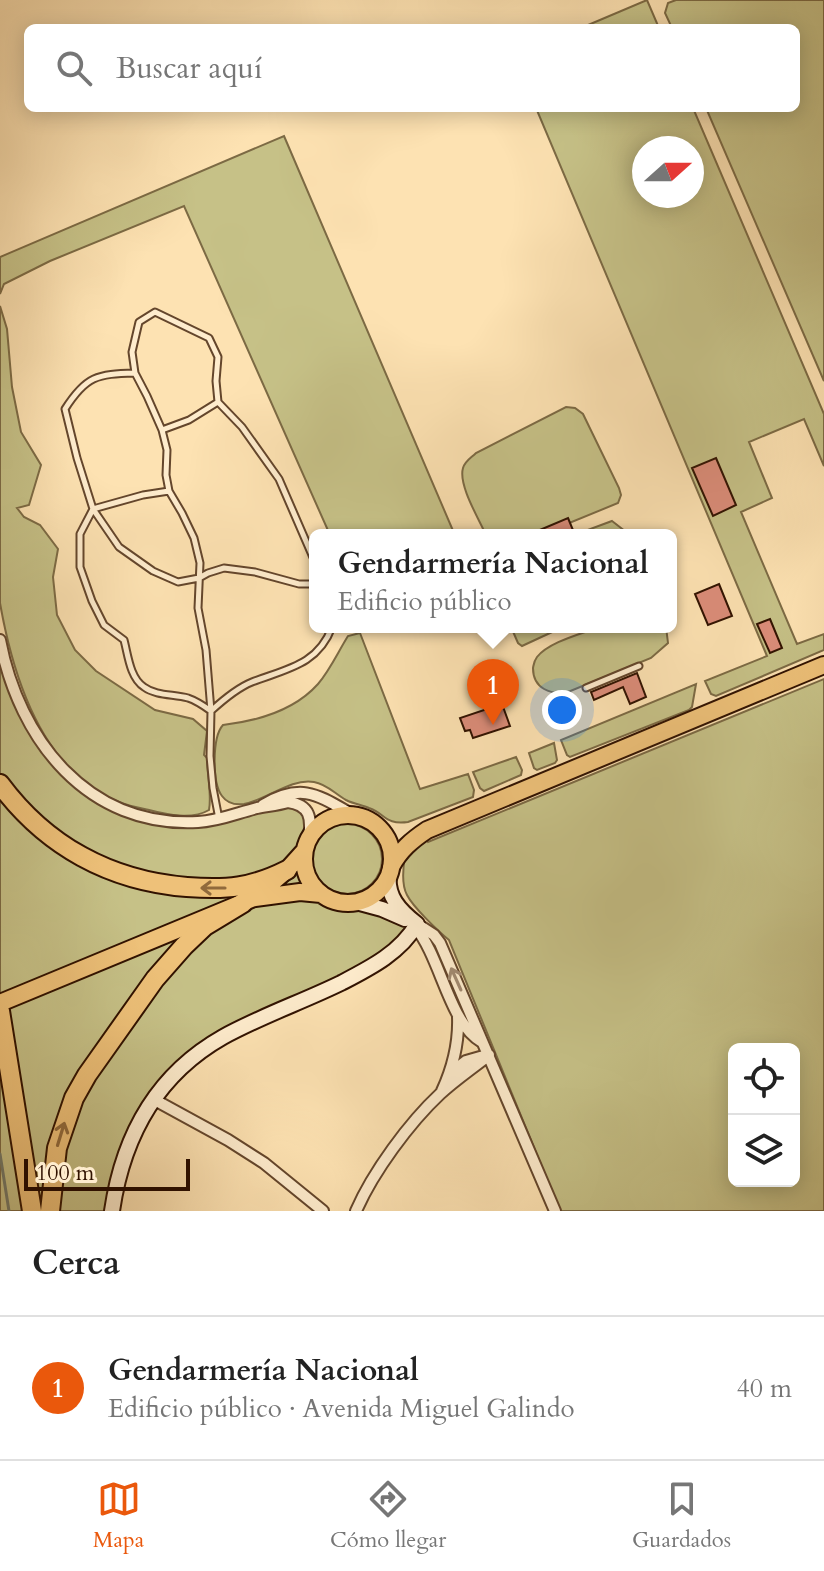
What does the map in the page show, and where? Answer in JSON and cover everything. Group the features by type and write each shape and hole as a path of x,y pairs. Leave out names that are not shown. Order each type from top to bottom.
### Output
{"highway":[{"path":"0,784 37,826 66,847 92,862 145,882 232,888 252,885 287,870"},
{"path":"50,1211 57,1148 74,1098 87,1075 155,979 184,946 205,926 248,901"},
{"path":"0,1011 32,1211"}],"main road":[{"path":"307,844 304,862 312,885 332,900 356,902 377,892 397,855 427,830 824,665"},
{"path":"248,901 287,870 323,822 353,815 370,821 383,833 390,849 389,891 397,907 416,925"},
{"path":"383,833 427,830"},
{"path":"0,1003 248,901 300,892 321,894"},
{"path":"356,902 392,912 416,925"},
{"path":"112,1211 122,1161 130,1139 153,1099 177,1072 199,1052 252,1022 302,1002 368,969 392,953 416,925"}],"street":[{"path":"0,640 16,695 31,729 52,759 92,793 120,808 147,817 197,822 288,802 298,804 311,819 307,844"},
{"path":"258,808 273,799 299,792 315,794 353,815"},
{"path":"416,925 431,951 458,1015 470,1033 484,1043"},
{"path":"416,925 434,935 440,943 555,1211"},
{"path":"441,1092 457,1044 458,1015"},
{"path":"449,1075 466,1061 489,1055"},
{"path":"356,1211 395,1146 441,1092 489,1055"},
{"path":"153,1099 264,1163 323,1211"}],"lane":[{"path":"219,819 211,767 206,650 198,608 200,563 194,538 169,491 167,450 162,430 135,373 132,352 139,322 155,312 209,338 218,357 218,402 242,427 279,479 309,548"},
{"path":"135,373 103,374 77,389 65,409 93,509 119,547 153,571 178,582 224,568 309,584"},
{"path":"162,430 189,420 218,402"},
{"path":"169,491 93,509 80,534 80,567 104,625 124,640 130,667 142,686 159,693 186,697 211,711"},
{"path":"211,711 249,682 283,672 310,659 330,633"},
{"path":"586,688 639,666"}],"shaded area":[{"path":"647,0 657,24 590,24"},
{"path":"676,0 824,0 824,381 708,112 800,112 800,24 670,24 665,13 668,3"},
{"path":"538,112 695,112 824,414 824,466 804,419 749,442 772,498 741,512 797,644 824,634 824,650 716,696 711,694 705,681 767,656"},
{"path":"284,136 452,529 327,529 184,206 50,261 4,284 0,294 0,257"},
{"path":"0,306 7,329 12,387 21,432 41,465 29,505 17,508 24,517 40,525 58,549 53,577 57,615 75,650 96,671 155,710 193,719 207,731 204,755 207,758 210,804 209,810 202,813 180,816 137,808 92,788 70,769 51,745 23,691 0,603"},
{"path":"566,407 575,408 583,414 621,495 618,503 555,529 483,529 462,475 465,463 476,453"},
{"path":"612,521 622,529 590,529"},
{"path":"360,633 420,789 468,774 474,790 473,797 400,823 346,800 314,782 296,783 244,804 226,800 219,790 215,771 215,749 223,725 262,717 298,701 322,679 348,636"},
{"path":"514,633 550,633 522,646"},
{"path":"582,633 667,633 668,643 651,658 568,692 549,691 536,681 535,660 549,647"},
{"path":"0,641 16,695 52,759 120,808 197,822 298,804 311,827 305,860 314,888 333,900 365,905 415,927 392,953 224,1037 153,1099 112,1211 0,1211"},
{"path":"824,679 824,1211 560,1211 449,940 420,912 405,891 405,856 426,839 428,842"},
{"path":"696,684 689,710 570,757 567,755 561,740"},
{"path":"554,743 555,763 537,770 534,768 529,753"},
{"path":"516,757 521,775 484,791 480,788 473,772"},
{"path":"354,824 376,839 382,859 380,873 372,884 361,892 340,894 322,884 314,873 312,852 322,834 333,826"}],"building":[{"path":"716,458 736,505 713,516 692,468"},
{"path":"568,518 573,529 542,529"},
{"path":"719,584 732,616 708,625 695,594"},
{"path":"770,619 782,648 770,653 757,624"},
{"path":"637,673 646,697 630,704 623,687 594,700 591,692"},
{"path":"502,704 510,726 473,738 470,730 465,731 460,718"}],"waterway":[{"path":"0,1154 9,1211"}],"place":[{"name":"Gendarmería Nacional","path":"493,725"}]}
